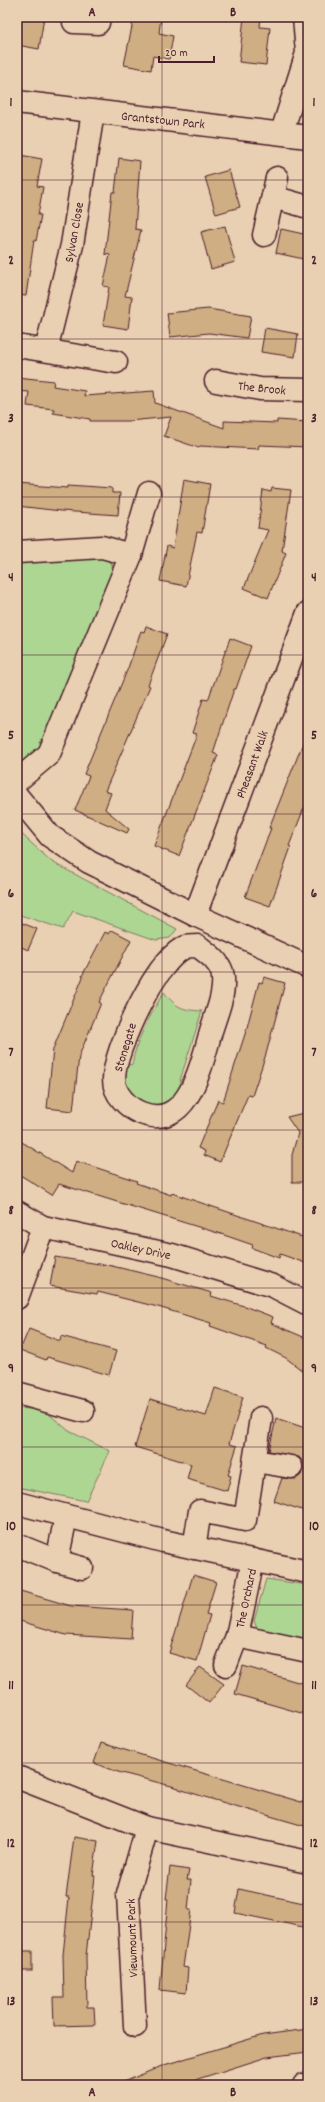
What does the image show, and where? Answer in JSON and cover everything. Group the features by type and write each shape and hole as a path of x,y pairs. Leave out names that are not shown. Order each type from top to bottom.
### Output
{"street":[{"path":"74,22 98,23 98,17"},
{"path":"282,132 307,53 304,17"},
{"name":"Grantstown Park","path":"17,102 93,112 282,132 308,137"},
{"name":"Sylvan Close","path":"46,350 72,245 93,112"},
{"path":"264,235 275,188 308,207"},
{"path":"17,346 116,362"},
{"name":"The Brook","path":"216,381 260,389 308,390"},
{"path":"17,780 49,754 131,555 149,493"},
{"path":"17,552 102,547 131,555"},
{"name":"Pheasant Walk","path":"202,918 308,613"},
{"path":"17,796 50,836 89,862 308,968"},
{"path":"198,946 202,918"},
{"name":"Stonegate","path":"198,946 212,956 222,972 222,992 194,1086 183,1103 169,1115 141,1113 121,1100 114,1080 116,1065 128,1030 158,974 175,955 185,947 198,946"},
{"name":"Oakley Drive","path":"17,1212 43,1227 172,1255 273,1286 308,1304"},
{"path":"17,1298 43,1227"},
{"path":"17,1393 83,1412"},
{"path":"194,1548 200,1511 245,1520 261,1418"},
{"path":"255,1461 291,1467"},
{"path":"17,1503 194,1548 308,1572"},
{"path":"57,1562 66,1516"},
{"path":"17,1545 57,1562 82,1568"},
{"name":"The Orchard","path":"226,1665 237,1636 252,1560"},
{"name":"The Orchard","path":"237,1636 308,1651"},
{"path":"17,1777 147,1828 308,1862"},
{"name":"Viewmount Park","path":"135,2026 128,1894 147,1828"},
{"path":"304,2085 308,2084"}],"green space":[{"path":"103,557 112,564 113,577 41,750 30,761 17,761 17,560"},
{"path":"17,830 52,862 177,929 170,938 156,940 73,911 63,929 17,914"},
{"path":"164,992 172,1002 180,1007 202,1011 180,1080 184,1087 177,1100 147,1108 125,1091 124,1063 132,1065 140,1036"},
{"path":"17,1408 44,1410 69,1431 110,1451 86,1501 17,1487"},
{"path":"266,1579 308,1585 308,1632 300,1640 258,1631 254,1621"}],"building":[{"path":"17,17 44,17 39,49 17,45"},
{"path":"134,17 161,17 159,33 173,36 169,59 153,56 151,70 124,65"},
{"path":"244,17 261,17 260,27 270,28 266,65 239,62"},
{"path":"20,155 42,159 37,186 43,187 38,215 41,215 36,241 34,240 26,296 17,295 17,173"},
{"path":"119,158 140,161 135,229 141,230 125,296 132,297 128,329 103,325 109,287 103,286 110,255 105,254 112,192 115,192"},
{"path":"229,170 240,207 216,214 205,177"},
{"path":"225,226 235,262 211,269 201,232"},
{"path":"281,229 308,235 308,260 276,253"},
{"path":"208,309 251,316 247,338 209,333 170,337 167,313"},
{"path":"265,328 298,334 295,357 261,352"},
{"path":"17,377 54,381 53,386 85,391 84,396 154,391 155,403 224,428 224,421 277,423 277,420 308,422 308,447 259,445 258,449 200,446 199,448 164,436 171,417 129,421 90,421 90,419 53,413 54,409 27,406 29,392 17,391"},
{"path":"184,479 210,484 202,533 197,532 186,586 160,581 167,546 173,548"},
{"path":"17,484 68,488 68,485 112,488 112,493 120,493 118,515 17,506"},
{"path":"272,488 291,490 282,551 286,553 268,598 244,588 268,530 258,528 263,490 271,492"},
{"path":"146,626 167,634 148,685 150,686 105,791 111,793 105,809 129,829 127,833 75,810 89,776 84,774 128,668 141,631 144,632"},
{"path":"230,638 251,646 236,689 234,689 213,753 218,755 179,856 154,846 197,734 192,733 203,699 208,700"},
{"path":"307,733 308,798 289,846 291,847 270,906 245,897 271,828 269,828"},
{"path":"17,921 37,929 28,950 17,945"},
{"path":"112,930 131,940 99,1002 101,1003 79,1056 73,1111 47,1108 53,1049 83,977 82,976 105,932 109,934"},
{"path":"264,977 285,983 266,1054 252,1096 248,1095 220,1162 204,1155 205,1151 198,1148 218,1100 223,1102 246,1031 259,982 262,983"},
{"path":"308,1112 308,1182 292,1182 292,1155 298,1133 287,1117"},
{"path":"17,1139 72,1173 76,1161 137,1181 136,1183 171,1195 172,1193 308,1239 308,1264 280,1254 279,1258 252,1248 253,1245 221,1234 59,1184 52,1195 17,1173"},
{"path":"55,1257 112,1266 158,1277 212,1293 211,1296 273,1317 271,1323 308,1339 308,1375 286,1358 266,1348 267,1346 210,1326 211,1323 158,1307 98,1292 97,1294 50,1286"},
{"path":"29,1329 60,1341 61,1336 116,1351 109,1375 47,1357 46,1360 20,1350"},
{"path":"215,1388 243,1397 229,1444 237,1446 228,1475 231,1476 227,1491 187,1479 191,1464 135,1447 150,1399 206,1416"},
{"path":"276,1418 308,1429 308,1512 274,1501 282,1478 296,1479 301,1475 303,1469 303,1462 299,1457 269,1451"},
{"path":"193,1575 216,1582 206,1614 210,1615 197,1661 169,1653"},
{"path":"17,1590 71,1606 133,1610 131,1639 66,1635 17,1620"},
{"path":"243,1666 308,1685 308,1715 235,1694"},
{"path":"200,1667 224,1684 209,1703 186,1685"},
{"path":"101,1743 308,1804 308,1827 179,1788 118,1772 94,1763"},
{"path":"74,1837 98,1841 93,1876 95,1876 86,1956 87,2007 94,2007 95,2025 54,2026 53,1997 64,1997 63,1955 69,1897 66,1897"},
{"path":"170,1867 189,1870 187,1880 191,1880 188,1910 191,1910 183,1967 188,1968 186,1993 160,1990 168,1899 166,1899"},
{"path":"239,1889 308,1904 308,1928 235,1913"},
{"path":"17,1951 32,1951 32,1971 17,1971"},
{"path":"308,2029 308,2052 267,2057 179,2085 117,2085 164,2065 263,2035"}]}
